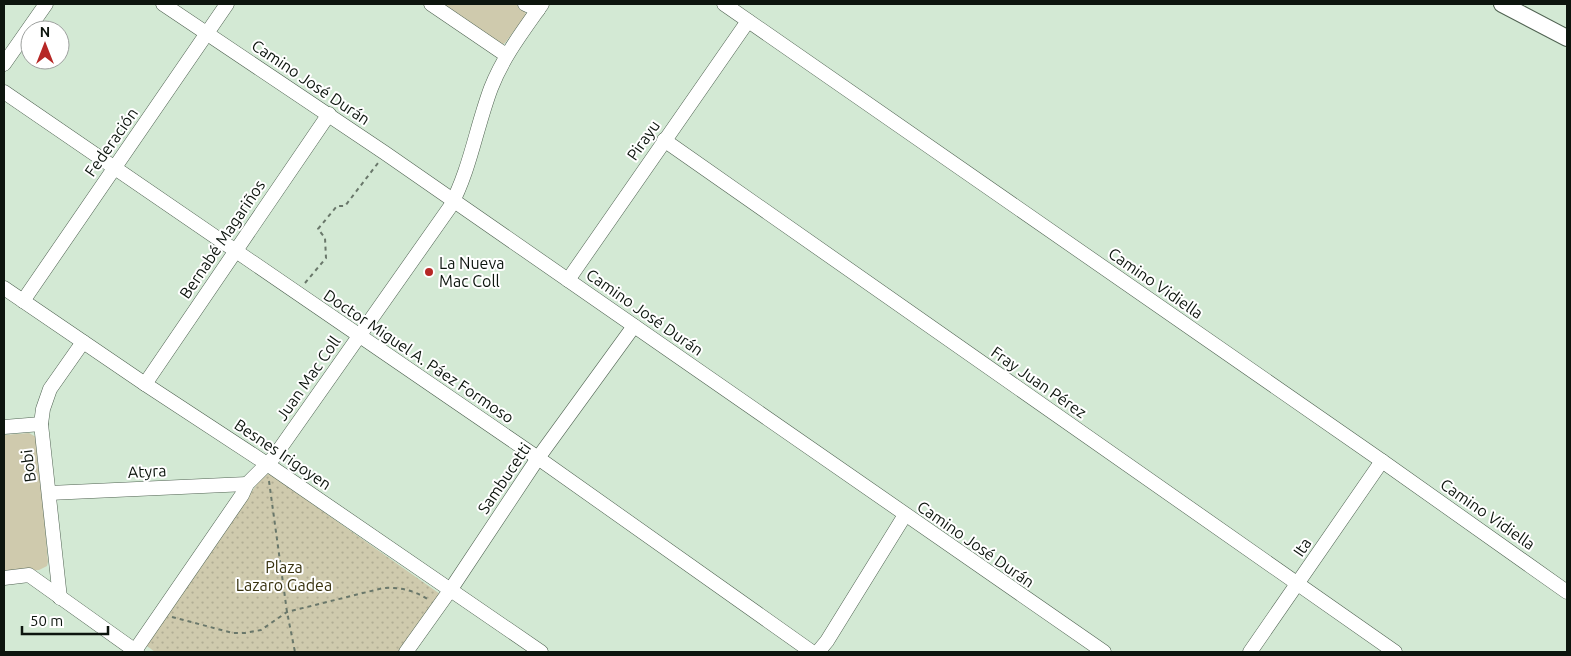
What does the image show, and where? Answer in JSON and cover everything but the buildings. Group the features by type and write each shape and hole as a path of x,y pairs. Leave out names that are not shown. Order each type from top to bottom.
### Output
{"street":[{"path":"4,64 46,4"},
{"name":"Camino José Durán","path":"163,4 329,114 1104,652"},
{"name":"Federación","path":"23,301 227,4"},
{"path":"431,4 506,55"},
{"path":"524,4 540,7"},
{"name":"Camino Vidiella","path":"724,4 1382,460 1567,592"},
{"path":"1502,4 1567,38"},
{"name":"Juan Mac Coll","path":"135,652 242,495 247,484 280,449 453,201 462,181 491,90 506,55 540,7"},
{"name":"Pirayu","path":"568,280 748,20"},
{"name":"Doctor Miguel A. Páez Formoso","path":"4,92 538,458 812,652"},
{"name":"Bernabé Magariños","path":"144,384 329,114"},
{"name":"Fray Juan Pérez","path":"664,140 1395,652"},
{"name":"Besnes Irigoyen","path":"4,288 144,384 267,464 541,652"},
{"name":"Sambucetti","path":"406,652 451,589 538,458 634,326"},
{"name":"Bobi","path":"60,598 41,424 50,389 83,342"},
{"path":"4,427 41,424"},
{"name":"Ita","path":"1250,652 1382,460"},
{"name":"Atyra","path":"49,494 247,484"},
{"path":"818,652 827,641 905,515"},
{"path":"4,578 30,575 135,652"}],"path":[{"path":"297,293 326,258 325,238 318,229 337,206 345,206 385,153"},
{"path":"267,464 287,612 295,652"},
{"path":"160,614 233,633 245,633 261,630 287,612 383,588 398,587 423,596 438,607"}],"green space":[{"path":"439,4 515,4 524,9 526,15 505,43 501,45"},
{"path":"29,433 36,437 38,443 48,562 47,566 39,570 4,573 4,435"},
{"name":"Plaza Lazaro Gadea","path":"268,474 440,594 401,652 155,652 147,646 146,642 262,477"}],"place":[{"name":"La Nueva Mac Coll","path":"429,272"}]}
